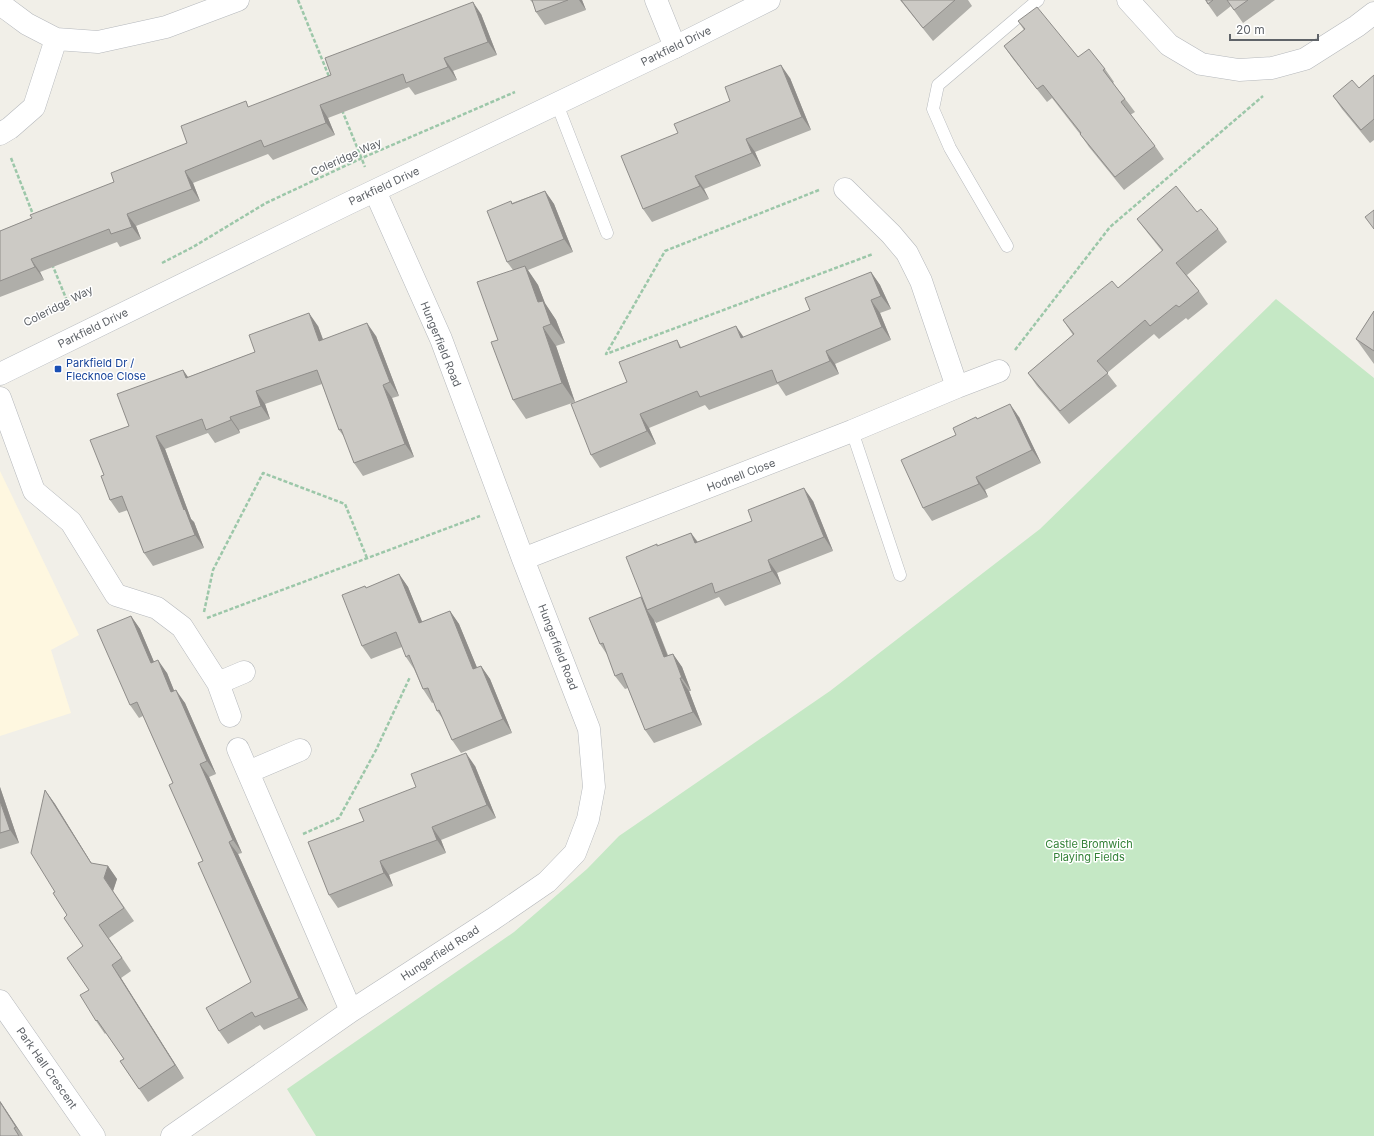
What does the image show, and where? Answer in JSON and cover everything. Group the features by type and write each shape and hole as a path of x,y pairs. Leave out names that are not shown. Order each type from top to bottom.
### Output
{"street":[{"path":"0,4 27,24 56,39 98,42 166,27 238,0"},
{"path":"656,0 675,47"},
{"name":"Parkfield Drive","path":"0,374 769,0"},
{"path":"1128,0 1169,45 1201,64 1239,70 1272,68 1305,59 1357,26 1374,13"},
{"path":"1,134 34,107 56,39"},
{"path":"845,189 907,253 921,281 958,387"},
{"name":"Hungerfield Road","path":"172,1136 351,1012 547,882 575,853 588,819 594,787 589,729 441,338 375,191"},
{"name":"Hodnell Close","path":"524,559 852,432 958,387 999,372"},
{"path":"0,398 34,490 71,522 116,595 157,608 182,627 218,683 230,716"},
{"path":"218,683 244,672"},
{"path":"238,749 351,1012"},
{"path":"248,772 300,750"},
{"name":"Park Hall Crescent","path":"0,1001 94,1136"}],"lane":[{"path":"1007,246 950,148 934,109 938,85 1038,0"},
{"path":"557,104 607,233"},
{"path":"852,432 900,575"}],"path":[{"path":"298,0 330,79"},
{"name":"Coleridge Way","path":"158,264 193,248 266,203 362,158 521,89"},
{"path":"999,372 1110,227 1264,95"},
{"path":"342,108 375,191"},
{"path":"1,134 36,221"},
{"path":"845,189 823,188 665,251 606,354 899,244"},
{"name":"Coleridge Way","path":"50,257 70,308 76,305"},
{"path":"367,558 346,504 263,473 213,570 203,619 285,589 504,507"},
{"path":"279,845 340,818 376,750 410,677"}],"shaded area":[{"path":"0,471 79,635 51,650 71,713 0,736"}],"green space":[{"name":"Castle Bromwich Playing Fields","path":"1276,299 1374,378 1374,1136 316,1136 287,1089 514,932 587,869 619,836 830,691 1040,529"}],"building":[{"path":"532,0 568,0 536,12"},
{"path":"901,0 955,0 923,28"},
{"path":"1206,0 1213,0 1208,4"},
{"path":"1227,0 1248,0 1234,10"},
{"path":"473,2 488,42 444,58 448,67 406,83 403,74 320,105 326,123 264,147 261,140 185,171 192,189 127,214 132,227 111,234 109,229 31,259 35,267 0,281 0,231 32,218 30,215 114,182 111,173 187,143 181,126 246,101 248,107 331,75 325,58"},
{"path":"1037,7 1078,57 1089,49 1105,69 1103,70 1125,99 1121,102 1155,146 1115,177 1043,85 1037,89 1004,46 1025,29 1018,21"},
{"path":"781,65 802,117 746,139 752,153 695,176 700,186 643,209 621,156 678,133 674,124 730,101 725,87"},
{"path":"1374,75 1374,119 1361,130 1333,96 1352,80 1359,88"},
{"path":"1176,186 1197,212 1201,209 1218,229 1176,263 1199,291 1179,307 1176,305 1150,326 1145,320 1097,361 1108,373 1060,411 1028,373 1074,334 1063,320 1112,281 1118,288 1163,250 1137,219"},
{"path":"545,191 564,239 507,262 487,211 511,201 512,204"},
{"path":"1374,210 1374,229 1365,217"},
{"path":"525,266 538,302 543,301 551,324 543,327 562,383 513,400 491,342 498,340 477,282"},
{"path":"871,272 881,296 871,300 882,327 826,351 830,361 777,383 772,370 700,397 697,391 640,414 647,431 591,455 571,404 627,382 619,362 677,340 680,348 736,326 741,338 810,310 805,298"},
{"path":"1374,311 1374,351 1356,339"},
{"path":"309,313 319,341 367,323 390,382 383,385 405,444 354,463 341,429 339,430 317,370 256,391 261,406 230,417 231,420 206,430 202,419 156,436 195,535 144,553 122,496 110,500 101,476 104,475 90,440 129,426 117,394 183,370 186,378 255,352 249,335"},
{"path":"1010,404 1032,450 976,477 979,484 923,508 901,460 956,435 953,428 976,417 977,419"},
{"path":"804,488 824,537 768,560 772,571 715,593 712,583 647,610 626,557 657,544 657,546 691,533 695,543 752,521 748,510"},
{"path":"399,574 419,623 450,611 473,669 481,666 503,719 452,740 439,710 437,711 428,688 423,689 409,655 406,657 396,632 362,646 342,595 365,586 366,588"},
{"path":"641,597 664,657 673,654 682,678 680,678 693,712 645,730 622,673 615,676 603,643 600,644 589,618"},
{"path":"131,616 151,663 158,660 171,692 176,690 207,761 200,764 233,840 229,842 299,998 255,1017 252,1012 219,1031 206,1008 251,982 198,863 203,861 169,785 173,783 137,702 130,705 97,630"},
{"path":"466,753 487,805 432,827 437,840 380,861 384,873 329,895 308,842 364,821 359,809 416,787 411,774"},
{"path":"45,790 91,863 108,866 104,878 124,908 99,925 122,958 112,965 175,1065 139,1089 120,1061 124,1059 97,1020 96,1021 80,995 89,990 67,958 83,946 64,918 67,915 31,853"},
{"path":"0,801 10,830 0,833"},
{"path":"0,1102 16,1127 14,1128 19,1136 0,1136"}],"place":[{"name":"Parkfield Dr / Flecknoe Close","path":"58,369"}]}
